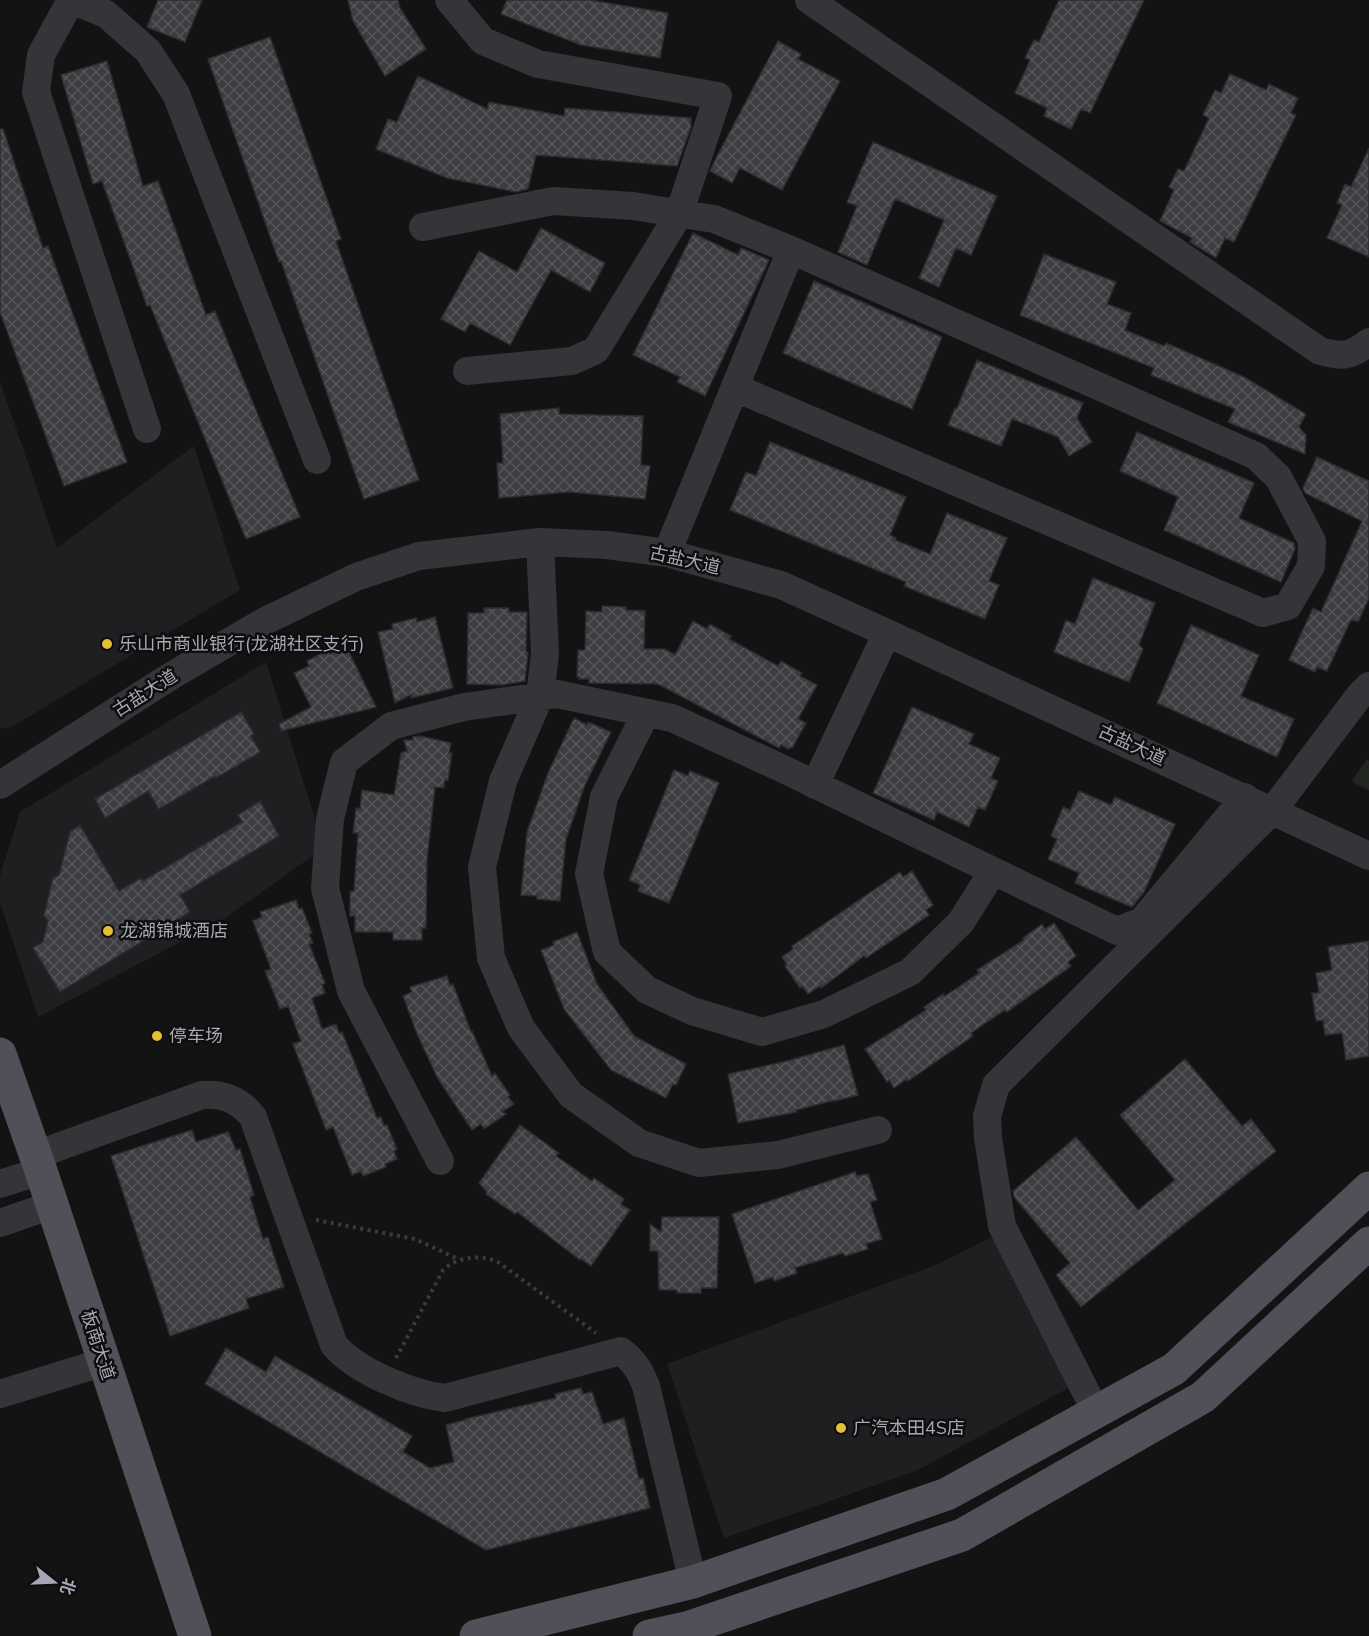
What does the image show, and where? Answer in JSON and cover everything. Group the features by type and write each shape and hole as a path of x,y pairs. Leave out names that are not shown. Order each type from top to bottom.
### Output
{"main road":[{"name":"板南大道","path":"0,1054 39,1163 195,1636"},
{"path":"476,1636 693,1582 946,1494 1174,1369 1369,1188"},
{"path":"649,1636 690,1627 962,1535 1203,1397 1369,1243"}],"street":[{"path":"147,429 36,92 41,55 71,0 106,14 148,51 176,94 317,460"},
{"path":"449,0 483,41 538,64 718,96 680,214 596,350 572,361 467,371"},
{"path":"809,0 1320,351 1341,357 1360,349 1369,342"},
{"path":"423,227 553,201 633,206 714,219 791,250 1256,456 1278,477 1312,541 1311,566 1288,606 1263,614 736,388"},
{"path":"667,553 791,250"},
{"path":"540,542 545,654 540,696 503,781 482,867 491,958 521,1028 571,1095 639,1143 699,1163 778,1155 878,1130"},
{"name":"古盐大道","path":"0,785 171,676 255,627 356,578 419,556 540,542 607,545 667,553 781,585 1369,855"},
{"path":"815,785 887,633"},
{"path":"1096,1412 1002,1226 988,1138 987,1116 996,1085 1273,810 1369,686"},
{"path":"440,1161 351,992 325,888 330,819 344,762 391,726 464,707 557,694 672,718 1117,931 1142,921 1245,797"},
{"path":"646,713 604,797 589,874 607,952 647,990 692,1011 762,1032 824,1014 910,972 961,922 993,872"},
{"path":"0,1184 39,1163 202,1095 222,1095 245,1107 253,1117 334,1345 347,1356 396,1385 423,1395 445,1398 621,1352 631,1359 640,1370 646,1386 693,1582"},
{"path":"0,1223 52,1205"},
{"path":"0,1394 104,1362"}],"path":[{"path":"288,1215 415,1239 459,1260"},
{"path":"396,1359 443,1270 450,1263 459,1260 482,1257 498,1262 621,1352"}],"shaded area":[{"path":"0,381 57,548 194,446 240,590 8,729 0,727"},
{"path":"266,662 324,848 224,919 38,1017 0,903 0,876 20,812"},
{"path":"1367,759 1369,761 1369,790 1352,780"},
{"name":"广汽本田4S店","path":"996,1235 1072,1386 916,1471 724,1538 667,1364 936,1265"}],"building":[{"path":"158,0 202,0 185,42 147,27"},
{"path":"348,0 398,0 400,8 426,49 385,76 353,21"},
{"path":"507,0 590,0 668,13 660,58 581,45 501,14"},
{"path":"1059,0 1144,0 1090,113 1081,109 1071,129 1044,116 1047,108 1015,93 1030,60 1025,58 1034,40 1039,42"},
{"path":"270,37 341,239 336,241 419,480 364,499 208,59"},
{"path":"778,41 801,54 798,59 840,81 782,190 740,168 732,183 710,171"},
{"path":"107,61 143,186 158,181 206,315 215,311 300,517 246,539 150,305 147,306 102,181 93,184 61,75"},
{"path":"1230,74 1266,90 1269,84 1298,98 1291,113 1296,115 1234,242 1225,238 1216,258 1190,242 1192,238 1160,221 1174,190 1169,187 1178,169 1184,171 1209,118 1203,115 1215,90 1221,93"},
{"path":"418,76 487,109 489,102 564,116 565,108 691,118 691,127 677,166 536,155 528,189 516,192 447,178 376,149 388,119 397,122"},
{"path":"0,129 3,129 43,248 48,246 127,462 64,486 0,312"},
{"path":"873,142 997,196 971,255 956,248 939,287 919,278 944,220 895,199 867,265 838,252 857,206 847,202"},
{"path":"1369,148 1369,257 1327,238 1342,205 1337,203 1345,184 1351,187"},
{"path":"541,228 605,263 590,292 551,270 510,345 470,323 465,332 441,319 479,251 517,272"},
{"path":"693,233 738,255 741,248 769,260 705,396 677,382 680,377 633,355"},
{"path":"1044,254 1116,282 1107,304 1131,313 1125,330 1164,346 1166,343 1244,377 1306,414 1299,427 1306,435 1305,454 1228,422 1235,409 1151,375 1154,368 1020,315"},
{"path":"814,281 942,337 912,409 783,353"},
{"path":"977,360 1083,403 1077,418 1092,442 1069,456 1058,437 1012,419 1001,446 948,425"},
{"path":"559,408 559,414 643,416 641,465 650,466 645,499 569,492 499,498 497,463 503,463 500,414"},
{"path":"1137,432 1254,483 1239,518 1294,543 1295,549 1281,582 1164,530 1178,497 1120,471"},
{"path":"770,442 906,497 890,535 896,538 895,540 930,554 947,513 1007,538 989,581 999,585 985,619 904,586 906,582 730,510 746,472 756,476"},
{"path":"1317,457 1369,481 1369,598 1358,622 1352,619 1349,624 1327,671 1317,667 1315,672 1289,660 1313,608 1321,612 1362,521 1305,493 1303,488"},
{"path":"1093,578 1155,603 1139,645 1143,649 1129,682 1054,652 1066,620 1075,624"},
{"path":"602,606 645,611 644,649 665,649 675,655 693,621 707,629 710,624 731,636 729,639 778,666 781,661 802,673 800,676 817,685 798,719 806,723 792,748 781,745 779,748 658,684 589,683 589,679 579,679 580,677 577,677 578,650 585,650 586,611 602,612"},
{"path":"484,608 509,608 509,612 527,612 526,651 528,653 525,681 502,685 467,684 468,613 484,613"},
{"path":"435,617 453,688 411,698 412,694 395,703 378,632 393,629 392,624 416,618 417,622"},
{"path":"1191,625 1259,655 1241,696 1294,719 1277,757 1157,703"},
{"path":"346,646 376,707 281,731 279,724 311,707 294,673 309,666 307,661 328,650 330,654"},
{"path":"912,707 974,734 969,744 1000,758 991,778 998,781 985,810 978,807 969,827 937,812 934,820 873,793"},
{"path":"241,712 254,734 251,736 260,752 159,809 148,791 105,818 95,799"},
{"path":"574,718 587,725 588,722 611,732 585,785 566,839 560,901 521,895 527,832 548,773"},
{"path":"420,736 451,743 449,753 452,753 448,780 445,779 444,788 435,787 427,860 426,928 422,928 422,940 393,940 393,932 355,932 355,916 350,916 350,892 354,891 358,833 353,833 356,808 360,809 362,790 394,795 401,753 407,751 404,740 413,740 413,737"},
{"path":"674,770 688,776 690,771 719,783 669,903 638,891 640,885 629,880"},
{"path":"1079,791 1111,805 1115,797 1175,824 1144,892 1132,907 1075,883 1079,873 1048,859 1057,839 1051,836 1063,807 1070,810"},
{"path":"260,801 279,836 180,895 190,912 60,992 33,948 43,942 48,921 44,915 53,878 59,875 70,832 80,825 119,891 141,878 143,881 242,822 238,815"},
{"path":"912,871 933,905 926,910 929,915 866,958 864,956 821,988 820,986 808,994 802,986 800,988 785,966 787,965 782,957 793,949 792,946 900,872 903,877"},
{"path":"296,900 299,909 302,908 312,933 309,934 313,943 309,944 325,983 322,985 325,993 312,998 322,1029 336,1024 339,1033 342,1032 377,1118 381,1117 384,1126 387,1125 397,1149 394,1151 397,1159 385,1164 386,1167 363,1176 361,1171 352,1175 333,1127 326,1130 293,1044 301,1041 288,1006 280,1009 265,971 271,969 253,921 262,917 260,912"},
{"path":"1054,923 1076,956 1068,962 1071,966 1007,1012 1005,1010 971,1033 973,1036 908,1081 907,1079 894,1088 889,1080 887,1082 865,1049 926,1010 924,1007 943,994 945,996 979,973 977,970 1024,940 1023,938 1042,924 1045,929"},
{"path":"577,932 597,984 634,1036 686,1064 676,1085 673,1084 666,1098 611,1070 564,1009 541,950"},
{"path":"1369,941 1369,1056 1346,1060 1342,1033 1325,1035 1323,1020 1316,1021 1312,993 1319,993 1316,973 1332,970 1328,947"},
{"path":"447,976 450,985 453,984 471,1032 492,1076 495,1073 514,1104 502,1112 506,1114 484,1129 481,1124 472,1130 438,1079 417,1034 403,996 412,992 410,987"},
{"path":"844,1045 858,1095 796,1110 797,1112 738,1123 728,1074"},
{"path":"1185,1059 1242,1126 1251,1119 1276,1151 1081,1307 1056,1275 1070,1263 1014,1197 1013,1191 1076,1137 1138,1210 1175,1180 1120,1115"},
{"path":"520,1125 559,1153 556,1156 592,1181 594,1178 624,1199 621,1204 630,1210 591,1266 517,1212 515,1214 486,1194 487,1192 479,1183"},
{"path":"192,1130 196,1142 228,1132 236,1150 240,1149 254,1195 250,1197 263,1239 268,1237 284,1287 246,1299 249,1308 170,1336 111,1156"},
{"path":"855,1172 857,1176 868,1174 877,1200 870,1202 882,1239 866,1244 868,1249 845,1256 843,1253 795,1268 797,1273 774,1281 773,1277 755,1283 732,1214"},
{"path":"662,1217 719,1217 717,1288 701,1288 701,1293 659,1290 658,1251 650,1251 650,1224 661,1232"},
{"path":"226,1348 266,1372 275,1356 412,1436 403,1452 430,1468 454,1462 446,1425 556,1398 555,1394 581,1388 583,1394 592,1392 603,1424 624,1418 639,1479 643,1478 650,1508 486,1550 205,1384"}],"place":[{"name":"乐山市商业银行(龙湖社区支行)","path":"107,644"},
{"name":"龙湖锦城酒店","path":"108,931"},
{"name":"停车场","path":"157,1036"},
{"name":"广汽本田4S店","path":"841,1428"}]}
